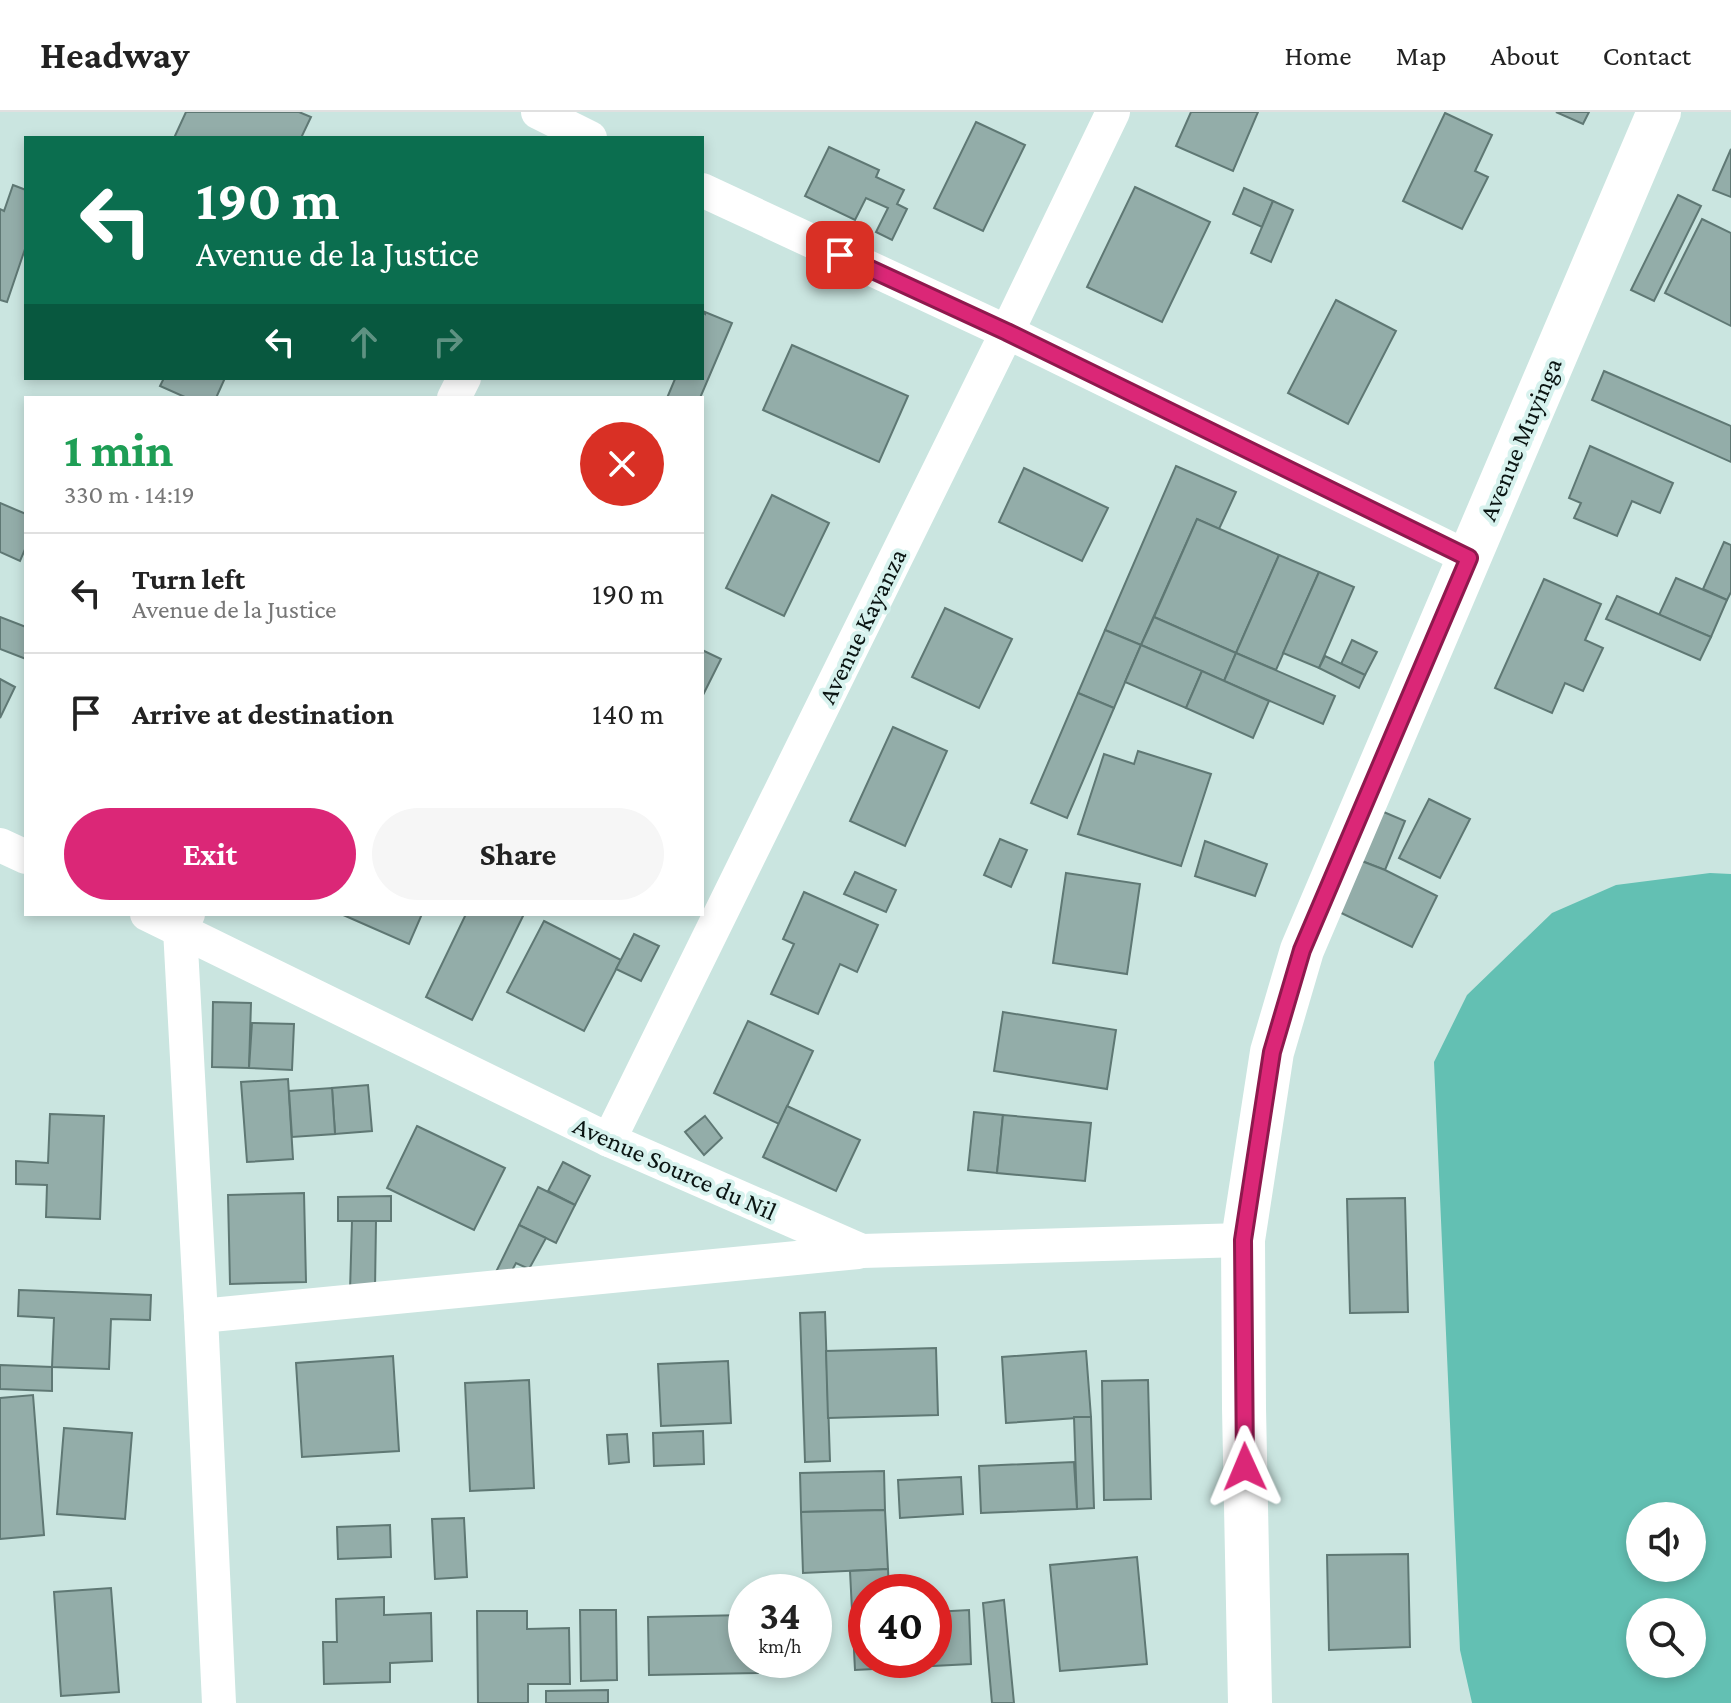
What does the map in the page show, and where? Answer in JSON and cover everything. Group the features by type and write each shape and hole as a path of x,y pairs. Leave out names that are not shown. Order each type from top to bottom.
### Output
{"street":[{"path":"538,112 585,136"},
{"path":"590,136 600,112"},
{"name":"Avenue Kayanza","path":"609,1140 1113,112"},
{"name":"Avenue Muyinga","path":"1250,1703 1243,1240 1272,1052 1302,950 1659,112"},
{"path":"704,191 1007,332 1469,558"},
{"path":"0,845 24,856"},
{"name":"Avenue Source du Nil","path":"156,916 184,922 609,1140 862,1251 1243,1240"},
{"path":"184,922 219,1703"},
{"path":"201,1316 862,1251"}],"green space":[{"path":"1710,873 1731,874 1731,1703 1472,1703 1460,1650 1434,1062 1467,995 1552,913 1616,885"}],"building":[{"path":"186,112 299,112 311,117 302,136 175,136"},
{"path":"1191,112 1258,112 1233,171 1176,146"},
{"path":"1556,112 1589,112 1583,124"},
{"path":"1445,113 1492,135 1475,171 1488,177 1462,229 1403,201"},
{"path":"976,122 1025,145 983,231 934,208"},
{"path":"829,147 879,170 876,177 904,190 897,204 907,209 892,240 876,232 888,208 866,198 855,220 805,196"},
{"path":"1731,149 1731,197 1713,190"},
{"path":"13,185 24,189 24,252 7,302 0,300 0,209 4,211"},
{"path":"1135,187 1210,222 1162,322 1087,287"},
{"path":"1244,188 1273,201 1262,227 1233,214"},
{"path":"1678,195 1701,206 1654,301 1631,290"},
{"path":"1273,201 1293,210 1271,262 1251,253"},
{"path":"1702,219 1731,233 1731,326 1665,293"},
{"path":"1336,300 1396,331 1348,424 1288,393"},
{"path":"705,312 732,323 701,396 668,396 675,380 704,380"},
{"path":"792,345 908,396 879,462 763,410"},
{"path":"1604,371 1731,426 1731,462 1592,400"},
{"path":"163,380 224,380 217,396 182,396 160,386"},
{"path":"1590,446 1673,483 1660,513 1632,501 1617,536 1574,518 1581,503 1569,498"},
{"path":"1176,466 1236,492 1219,529 1197,519 1141,645 1105,630"},
{"path":"1024,468 1108,508 1082,561 999,522"},
{"path":"772,495 829,523 784,616 726,588"},
{"path":"0,503 24,513 24,552 20,561 0,552"},
{"path":"1197,519 1279,555 1236,653 1154,617"},
{"path":"1724,542 1731,545 1731,592 1727,600 1703,589"},
{"path":"1279,555 1319,572 1276,670 1236,653"},
{"path":"1319,572 1354,587 1319,668 1283,653"},
{"path":"1676,578 1727,600 1711,637 1659,615"},
{"path":"1544,579 1601,604 1585,640 1603,648 1583,691 1565,683 1552,713 1495,688"},
{"path":"1617,596 1711,637 1700,660 1606,619"},
{"path":"945,608 1012,639 979,708 912,677"},
{"path":"0,617 24,626 24,658 0,649"},
{"path":"1154,617 1236,653 1224,681 1141,645"},
{"path":"1105,630 1141,645 1114,708 1078,693"},
{"path":"1352,640 1377,652 1365,675 1341,664"},
{"path":"1141,645 1202,671 1186,708 1125,682"},
{"path":"704,651 721,659 704,693"},
{"path":"1236,653 1335,696 1323,724 1224,681"},
{"path":"1325,656 1365,675 1359,688 1319,668"},
{"path":"1202,671 1269,701 1253,738 1186,708"},
{"path":"0,679 15,687 0,718"},
{"path":"1078,693 1114,708 1067,818 1031,803"},
{"path":"893,727 947,751 905,846 850,821"},
{"path":"1138,751 1211,774 1181,866 1078,834 1104,754 1134,764"},
{"path":"1429,799 1470,819 1440,878 1399,858"},
{"path":"1379,810 1405,821 1385,870 1359,860"},
{"path":"1000,839 1027,850 1011,887 984,875"},
{"path":"1205,841 1267,864 1255,896 1195,876"},
{"path":"1359,860 1437,896 1412,947 1335,910"},
{"path":"855,872 896,890 886,912 844,894"},
{"path":"1066,873 1140,884 1127,974 1053,963"},
{"path":"804,892 878,925 857,972 840,964 818,1014 771,994 794,944 783,939"},
{"path":"346,916 421,916 409,944"},
{"path":"465,916 523,916 472,1020 426,997"},
{"path":"544,921 621,960 584,1031 507,992"},
{"path":"634,934 659,946 641,981 616,969"},
{"path":"213,1002 251,1003 249,1068 212,1067"},
{"path":"1003,1012 1116,1030 1107,1089 994,1071"},
{"path":"748,1021 813,1051 779,1124 714,1093"},
{"path":"252,1023 294,1024 292,1070 249,1068"},
{"path":"288,1079 293,1159 247,1162 241,1082"},
{"path":"368,1085 372,1131 335,1134 332,1088"},
{"path":"332,1088 335,1134 292,1137 289,1091"},
{"path":"787,1106 860,1140 836,1191 763,1157"},
{"path":"974,1112 1003,1115 997,1173 968,1170"},
{"path":"50,1114 104,1116 100,1219 46,1217 47,1185 16,1184 16,1161 48,1163"},
{"path":"1003,1115 1091,1123 1085,1181 997,1173"},
{"path":"705,1116 722,1138 704,1155 685,1132"},
{"path":"417,1126 505,1168 474,1230 387,1188"},
{"path":"563,1162 590,1176 575,1205 548,1191"},
{"path":"538,1187 575,1205 556,1243 519,1225"},
{"path":"304,1193 306,1282 230,1284 228,1195"},
{"path":"391,1196 391,1221 338,1221 338,1197"},
{"path":"1405,1198 1408,1312 1350,1313 1347,1199"},
{"path":"352,1221 376,1221 375,1290 350,1291"},
{"path":"519,1225 546,1238 529,1269 516,1263 508,1278 496,1272"},
{"path":"19,1290 151,1295 150,1320 111,1319 109,1369 52,1367 54,1318 18,1316"},
{"path":"825,1312 830,1461 805,1462 800,1313"},
{"path":"936,1348 938,1415 828,1418 826,1351"},
{"path":"1086,1351 1091,1417 1006,1423 1002,1357"},
{"path":"393,1356 399,1451 302,1457 296,1363"},
{"path":"728,1361 731,1423 661,1426 658,1364"},
{"path":"0,1365 52,1367 52,1391 0,1389"},
{"path":"529,1380 534,1488 470,1491 465,1383"},
{"path":"1148,1380 1151,1499 1104,1500 1102,1381"},
{"path":"33,1395 44,1535 0,1539 0,1398"},
{"path":"1074,1417 1091,1417 1094,1508 1077,1509"},
{"path":"64,1428 132,1433 125,1519 57,1514"},
{"path":"703,1431 704,1464 654,1466 653,1433"},
{"path":"627,1434 629,1462 609,1464 607,1435"},
{"path":"1074,1462 1077,1509 981,1513 979,1466"},
{"path":"884,1471 885,1510 801,1512 800,1473"},
{"path":"961,1477 963,1514 900,1518 898,1480"},
{"path":"885,1510 888,1569 803,1573 801,1512"},
{"path":"464,1518 467,1577 435,1579 432,1519"},
{"path":"390,1525 391,1557 338,1559 337,1527"},
{"path":"1408,1554 1410,1647 1329,1650 1327,1555"},
{"path":"1137,1557 1147,1664 1060,1671 1050,1565"},
{"path":"888,1569 888,1574 850,1574 850,1571"},
{"path":"111,1588 119,1692 61,1696 54,1592"},
{"path":"384,1597 384,1615 431,1613 432,1661 390,1663 390,1682 324,1684 323,1642 337,1642 336,1599"},
{"path":"1004,1600 1014,1703 992,1703 983,1603"},
{"path":"580,1610 616,1610 617,1680 581,1681"},
{"path":"969,1610 971,1664 952,1665 952,1611"},
{"path":"477,1611 527,1611 527,1629 569,1628 570,1684 528,1684 528,1703 478,1703"},
{"path":"728,1615 728,1674 649,1675 648,1617"},
{"path":"608,1690 608,1703 546,1703 546,1691"}],"route":[{"path":"840,255 1007,332 1469,558 1302,950 1272,1052 1243,1240 1245,1467"}]}
